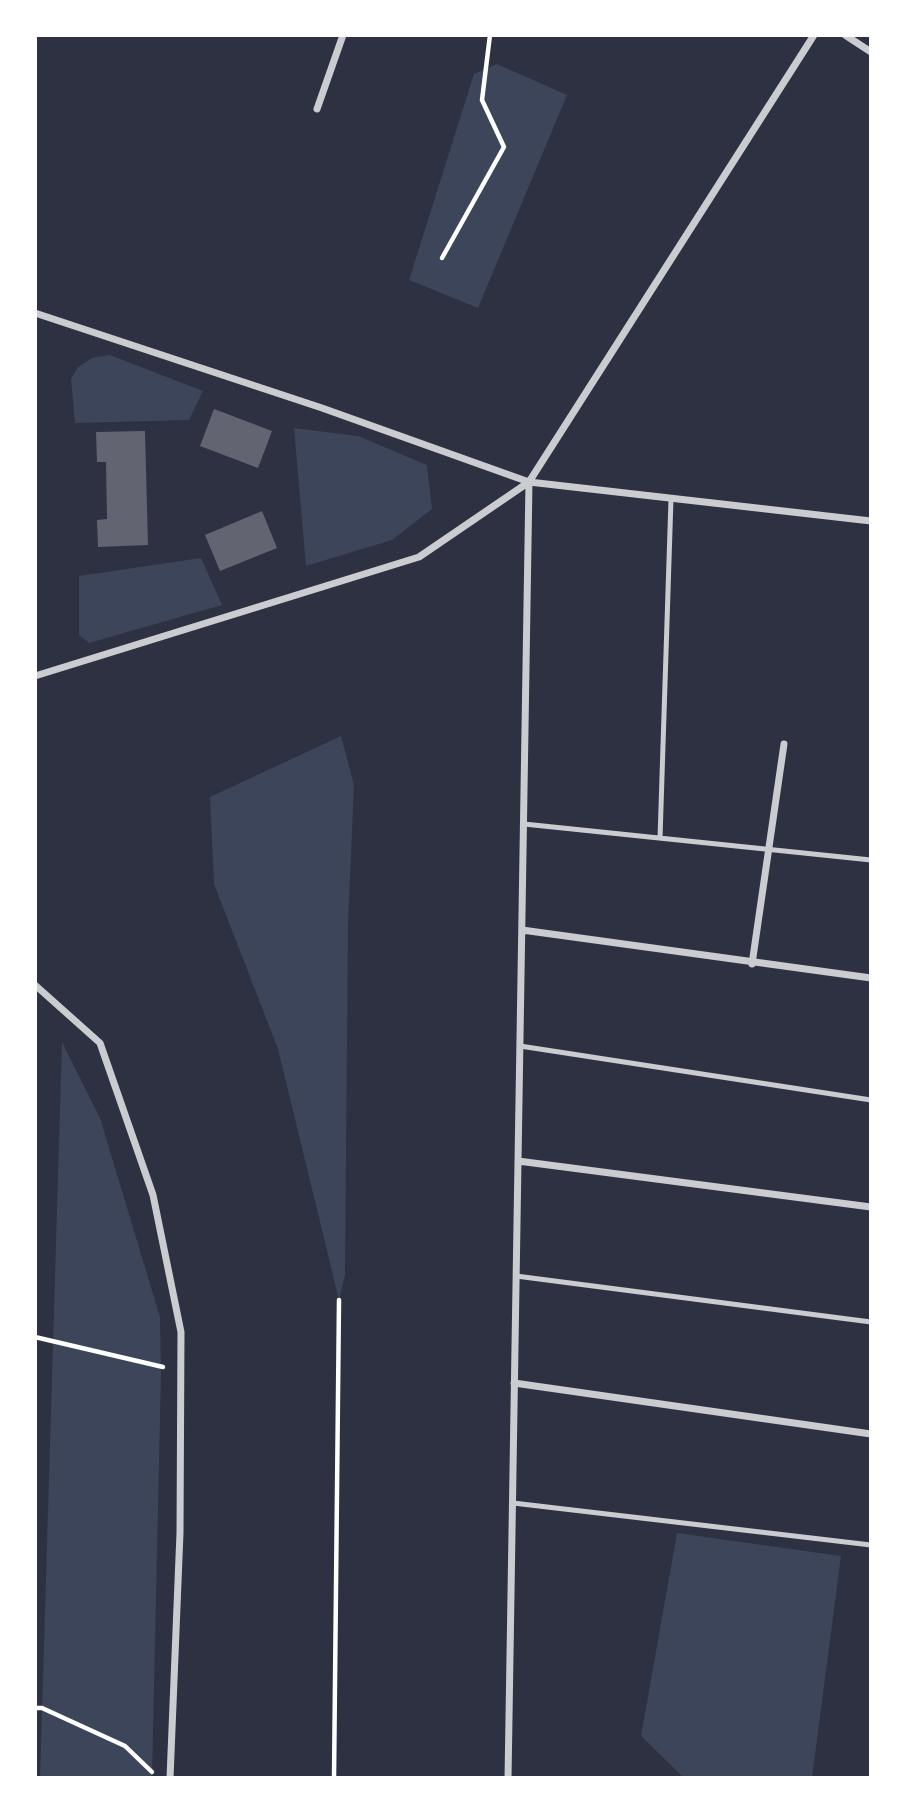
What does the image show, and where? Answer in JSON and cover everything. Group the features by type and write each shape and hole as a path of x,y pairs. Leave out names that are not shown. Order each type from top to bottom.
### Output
{"street":[{"path":"317,109 343,35"},
{"path":"35,676 419,557 529,482 814,35"},
{"path":"845,35 871,52"},
{"path":"35,313 323,408 529,482 871,521"},
{"path":"508,1778 529,482"},
{"path":"752,964 784,744"},
{"path":"522,930 752,964 871,978"},
{"path":"35,985 100,1043 153,1195 181,1332 180,1533 170,1778"},
{"path":"518,1161 871,1207"},
{"path":"514,1383 871,1434"}],"lane":[{"path":"660,838 671,499"},
{"path":"524,824 871,860"},
{"path":"520,1046 871,1100"},
{"path":"516,1276 871,1322"},
{"path":"513,1503 871,1545"}],"path":[{"path":"442,258 504,147 482,100 490,35"},
{"path":"334,1778 339,1300"},
{"path":"35,1337 181,1372"},
{"path":"35,1708 42,1708 125,1746 158,1778"}],"shaded area":[{"path":"497,64 567,95 478,308 409,280 474,74"},
{"path":"110,355 203,391 189,420 75,423 71,379 78,367 92,358"},
{"path":"294,428 358,436 427,465 432,509 392,540 306,566"},
{"path":"201,558 222,605 89,643 79,635 79,576"},
{"path":"341,736 354,785 348,924 345,1275 339,1300 278,1049 214,884 210,797"},
{"path":"62,1042 100,1118 160,1317 152,1778 40,1778"},
{"path":"677,1533 841,1556 812,1778 684,1778 641,1736"}],"building":[{"path":"214,409 272,431 258,468 200,446"},
{"path":"145,431 148,545 98,547 97,520 107,519 106,462 97,462 96,432"},
{"path":"262,511 277,548 220,571 205,535"}]}
